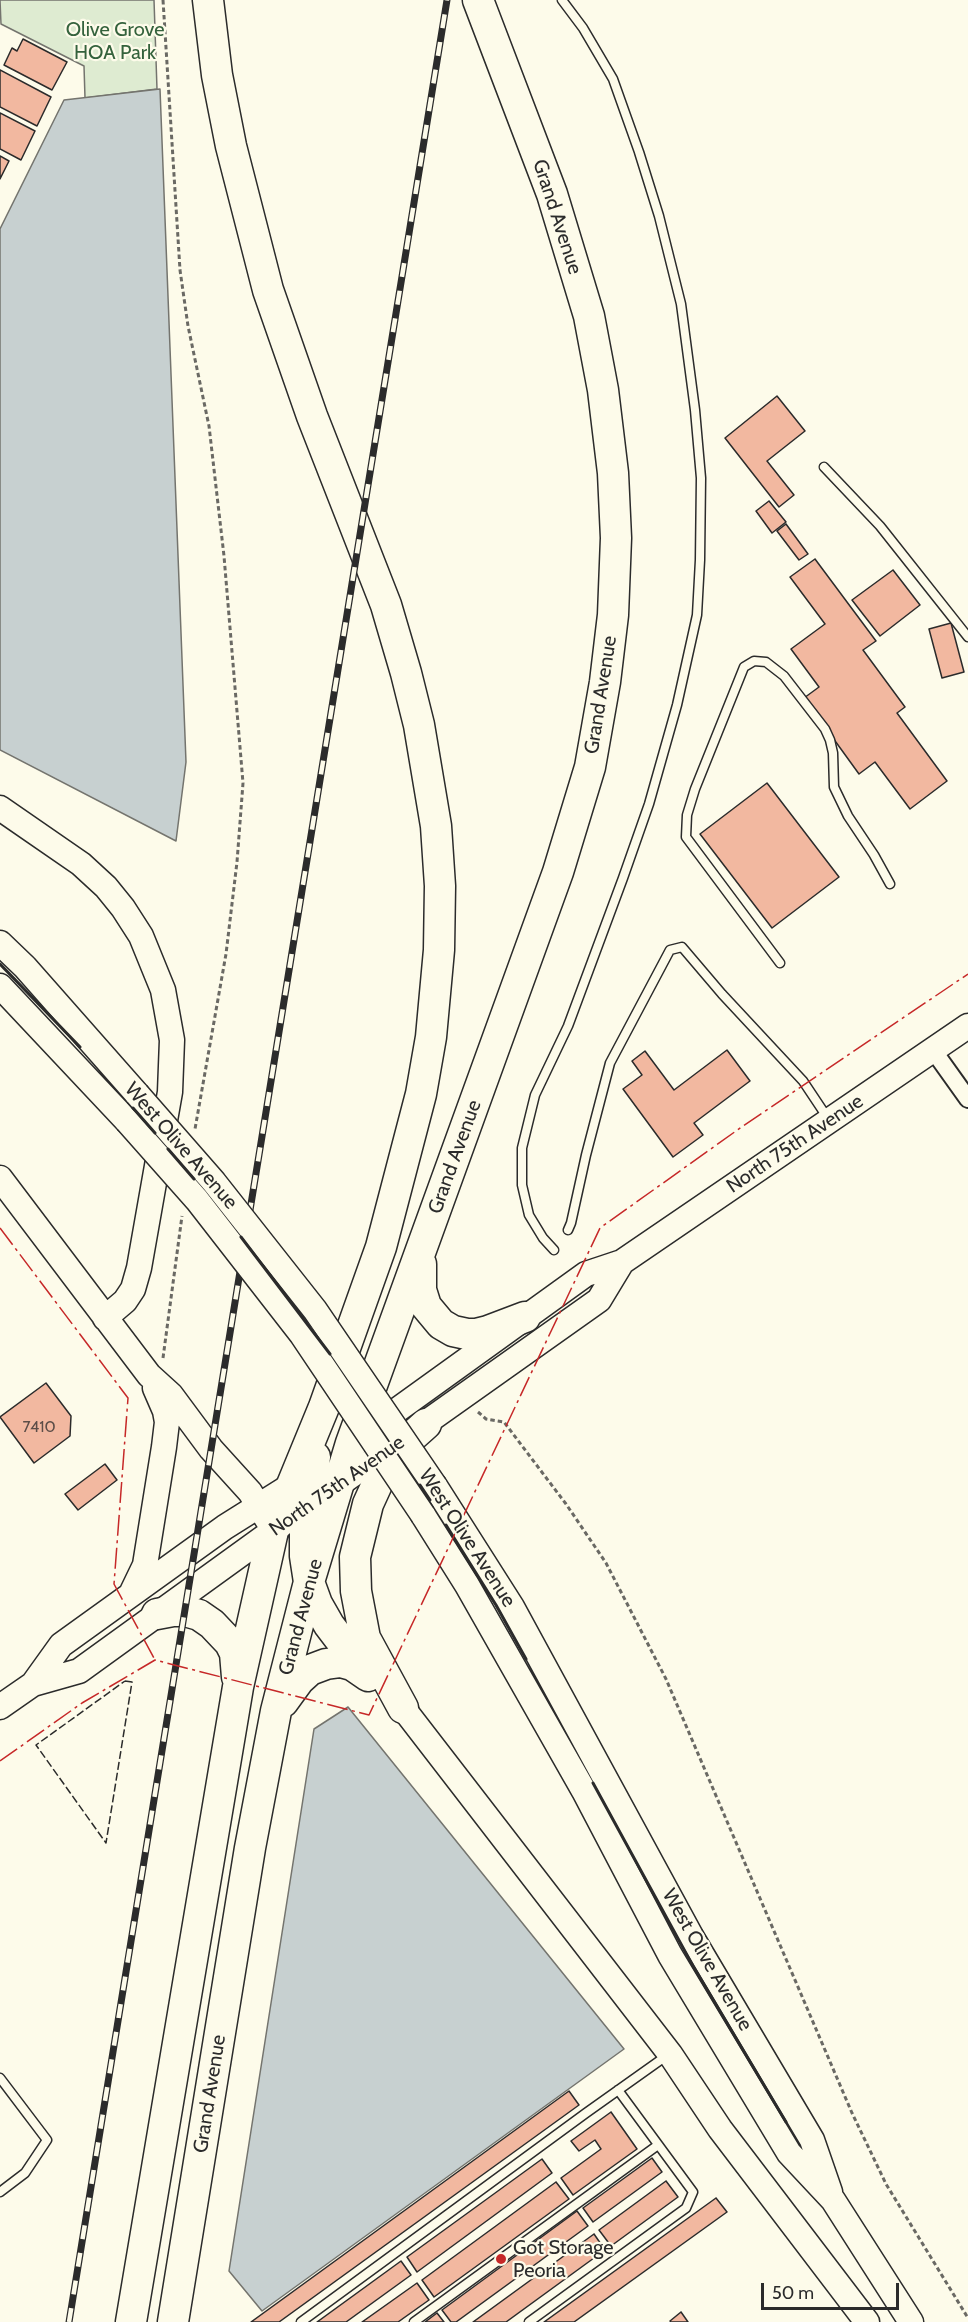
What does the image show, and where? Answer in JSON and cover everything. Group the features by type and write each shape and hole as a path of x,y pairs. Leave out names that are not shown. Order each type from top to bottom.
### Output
{"highway":[{"path":"208,0 231,146 268,290 312,416 373,567 395,633 419,725 436,826 440,886 439,950 431,1037 421,1094 381,1247 324,1407 303,1488 305,1556 309,1582 317,1604 329,1625 368,1675 404,1708"},
{"name":"Grand Avenue","path":"173,2322 250,1848 276,1711 309,1582 351,1443 558,872 590,767 605,682 613,615 616,538 613,473 603,390 589,316 570,253 514,92 478,0"},
{"path":"425,1237 420,1271 421,1290 426,1306 441,1324 453,1331 476,1334 525,1317"},
{"path":"404,1708 366,1638 357,1599 355,1557 360,1529 375,1486 398,1449 426,1424"},
{"name":"Grand Avenue","path":"131,2322 267,1519 303,1488"},
{"path":"267,1519 289,1569 301,1618"},
{"path":"157,1614 185,1611 199,1615 212,1624 230,1643 235,1653 238,1687"},
{"path":"276,1711 299,1680 310,1670 341,1662 352,1665 368,1675"}],"main road":[{"path":"0,808 81,864 106,887 141,936 163,990 172,1040 170,1092 139,1268 125,1301 105,1318"},
{"name":"West Olive Avenue","path":"0,943 25,968 214,1182 315,1310 435,1486 512,1607 691,1936 812,2139 833,2200"},
{"name":"West Olive Avenue","path":"0,986 127,1121 197,1200 302,1335 423,1515 467,1585 584,1791 676,1965 789,2153 833,2200 911,2322"},
{"name":"North 75th Avenue","path":"303,1488 351,1443 586,1274 622,1262 968,1026"},
{"path":"0,1178 105,1318 156,1370 171,1395 211,1449 250,1492 267,1519"},
{"name":"North 75th Avenue","path":"303,1488 338,1485 426,1424 599,1300 622,1262"},
{"path":"130,1596 145,1565 166,1422 156,1370"},
{"name":"North 75th Avenue","path":"33,1684 61,1645 225,1527 267,1519"},
{"name":"North 75th Avenue","path":"0,1707 33,1684 79,1671 157,1614 267,1519"},
{"path":"404,1708 670,2054 720,2129 867,2322"}],"street":[{"path":"933,1050 968,1099"}],"lane":[{"path":"554,1251 529,1215 522,1185 522,1148 535,1095 568,1026 649,804 677,705 697,615 701,478 695,410 681,304 658,216 613,79 583,28 562,0"},
{"path":"824,467 880,526 968,637"},
{"path":"780,963 686,837 687,814 695,789 744,667 754,661 766,662 784,676 825,729 833,753 834,787 848,816 890,884"},
{"path":"568,1230 610,1063 670,950 682,947 722,994 803,1081 829,1120"},
{"path":"301,2322 670,2054"},
{"path":"0,2078 47,2139 25,2174 0,2192"},
{"path":"529,2322 686,2208 693,2192 618,2090"},
{"path":"414,2322 658,2145"}],"path":[{"path":"163,0 180,270 188,326 209,426 224,556 243,783 237,862 226,954 195,1130"},
{"path":"156,1370 183,1210"},
{"path":"462,1398 486,1419 504,1422 566,1504 606,1563 666,1679 848,2103 886,2184 968,2318"}],"green space":[{"name":"Olive Grove HOA Park","path":"0,0 154,0 157,89 85,98 84,66 1,24"}],"shaded area":[{"path":"160,89 186,762 176,841 0,750 0,229 64,100"},
{"path":"348,1707 624,2049 262,2311 229,2271 314,1729"}],"building":[{"path":"23,39 67,62 52,90 4,65 12,48 17,51"},
{"path":"0,70 51,97 37,126 0,107"},
{"path":"0,113 35,131 21,160 0,149"},
{"path":"0,156 9,161 0,179"},
{"path":"777,396 805,431 767,461 794,495 779,507 725,438"},
{"path":"769,501 786,522 772,533 756,511"},
{"path":"786,524 808,554 799,560 777,531"},
{"path":"815,559 876,641 863,650 905,707 897,713 947,781 910,809 875,762 859,774 804,698 819,687 791,649 825,624 790,577"},
{"path":"893,570 920,605 880,636 852,600"},
{"path":"951,623 964,672 942,678 929,629"},
{"path":"767,783 839,877 772,928 700,834"},
{"path":"727,1050 750,1081 694,1123 703,1135 673,1157 623,1089 642,1075 632,1061 645,1051 674,1090"},
{"path":"46,1383 71,1416 70,1436 34,1463 0,1417"},
{"path":"105,1464 117,1480 78,1510 65,1494"},
{"path":"569,2091 579,2105 279,2322 251,2322"},
{"path":"611,2112 637,2149 573,2195 561,2178 601,2149 595,2140 579,2151 571,2141"},
{"path":"652,2158 662,2172 593,2222 583,2208"},
{"path":"542,2159 552,2173 417,2272 407,2257"},
{"path":"666,2181 678,2197 611,2246 599,2230"},
{"path":"556,2182 569,2199 434,2297 422,2280"},
{"path":"716,2198 727,2212 574,2322 544,2322"},
{"path":"577,2211 588,2226 456,2322 451,2322 442,2310"},
{"path":"594,2234 605,2250 506,2322 473,2322"},
{"path":"401,2261 411,2275 346,2322 317,2322"},
{"path":"417,2283 429,2300 398,2322 362,2322"},
{"path":"681,2312 688,2322 670,2321"},
{"path":"437,2313 444,2322 425,2322"}],"railway":[{"path":"69,2322 447,0"}],"fence":[{"path":"125,1681 132,1682 106,1843 36,1745 125,1681"}],"wall":[{"path":"0,964 80,1047"},
{"path":"133,1108 155,1133"},
{"path":"168,1149 194,1179"},
{"path":"241,1237 330,1354"},
{"path":"420,1485 430,1500"},
{"path":"446,1525 496,1605 526,1659"},
{"path":"593,1783 693,1966 786,2122"}],"power":[{"path":"0,1761 82,1703 155,1660 369,1715 600,1228 743,1126 968,974"},
{"path":"0,1228 128,1398 114,1584 155,1660"}],"place":[{"name":"Got Storage Peoria","path":"501,2259"}]}
